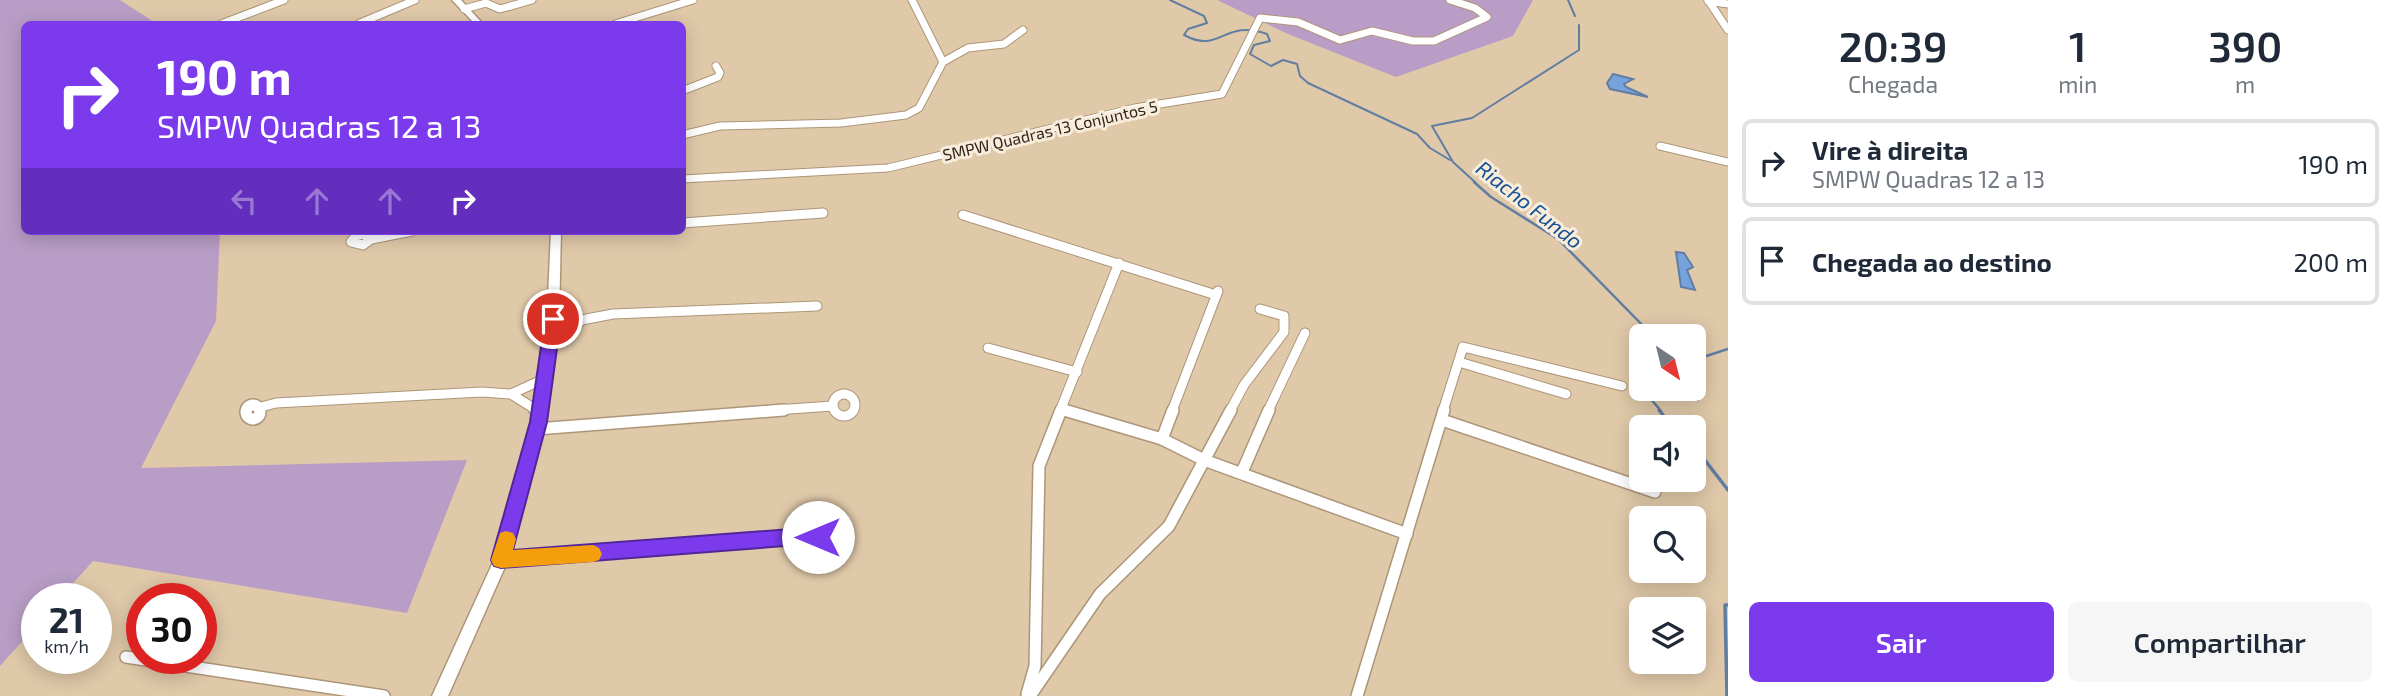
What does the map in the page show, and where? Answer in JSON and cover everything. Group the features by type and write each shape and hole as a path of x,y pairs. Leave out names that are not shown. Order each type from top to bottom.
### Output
{"street":[{"path":"230,21 284,0"},
{"path":"359,21 415,0"},
{"path":"456,0 476,21"},
{"path":"464,9 485,3 500,9 532,0"},
{"path":"625,21 693,0"},
{"path":"912,0 943,62"},
{"name":"SMPW Quadras 13 Conjuntos 5","path":"686,179 888,168 1135,108 1222,94 1260,18 1298,22 1340,40 1367,31 1413,41 1434,41 1487,17 1475,8 1450,0"},
{"path":"1708,0 1728,4"},
{"path":"1708,0 1728,30"},
{"path":"686,134 720,126 841,122 906,115 919,108 943,62 968,48 1004,44 1023,30"},
{"path":"686,89 718,77 720,73 716,66"},
{"path":"1660,146 1728,162"},
{"path":"686,223 823,213"},
{"path":"962,215 1217,292 1162,439"},
{"path":"370,239 391,235"},
{"path":"440,696 501,560 536,429 551,339 556,235"},
{"path":"1028,696 1035,666 1036,504 1040,466 1119,263"},
{"path":"553,319 582,321 613,314 817,306"},
{"path":"1028,696 1100,594 1169,526 1244,385 1284,332 1284,316 1260,309"},
{"path":"551,339 582,321"},
{"path":"1242,472 1248,453 1305,333"},
{"path":"1357,696 1466,346 1622,386"},
{"path":"988,348 1077,372"},
{"path":"1459,362 1566,394"},
{"path":"261,407 276,403 427,394 512,394 546,378"},
{"path":"512,394 539,412"},
{"path":"536,429 832,406"},
{"path":"1062,409 1162,439 1204,460 1407,534"},
{"path":"1441,420 1629,483"},
{"path":"501,560 818,535"},
{"path":"217,671 384,696"}],"shaded area":[{"path":"0,0 120,0 152,21 21,21 21,235 220,235 216,321 141,468 467,460 407,613 93,561 73,583 21,583 21,643 0,666"},
{"path":"1217,0 1533,0 1513,36 1396,77 1288,34"}],"water":[{"path":"1613,74 1633,79 1624,84 1626,87 1648,97 1610,89 1607,83"},
{"path":"1676,252 1684,253 1693,267 1687,270 1695,290 1681,287"}],"waterway":[{"path":"1170,0 1204,16 1207,23 1188,29 1184,35 1206,41 1241,30 1267,34 1270,41 1254,45 1250,54 1271,66 1283,60 1297,64 1300,76 1308,83 1417,134 1430,148 1450,160"},
{"name":"Riacho Fundo","path":"1568,0 1575,16"},
{"name":"Riacho Fundo","path":"1476,183 1453,162 1432,126 1472,118 1579,50 1579,25"},
{"name":"Riacho Fundo","path":"1474,182 1491,197 1558,239 1641,324"},
{"path":"1706,356 1728,349"},
{"name":"Riacho Fundo","path":"1653,401 1661,411"},
{"name":"Riacho Fundo","path":"1659,410 1663,415"},
{"name":"Riacho Fundo","path":"1706,462 1728,490"},
{"name":"Riacho Fundo","path":"1727,696 1725,605 1728,605"}],"slow traffic":[{"path":"506,539 501,560 593,554"}],"route":[{"path":"553,319 538,422 501,560 818,537"}]}
